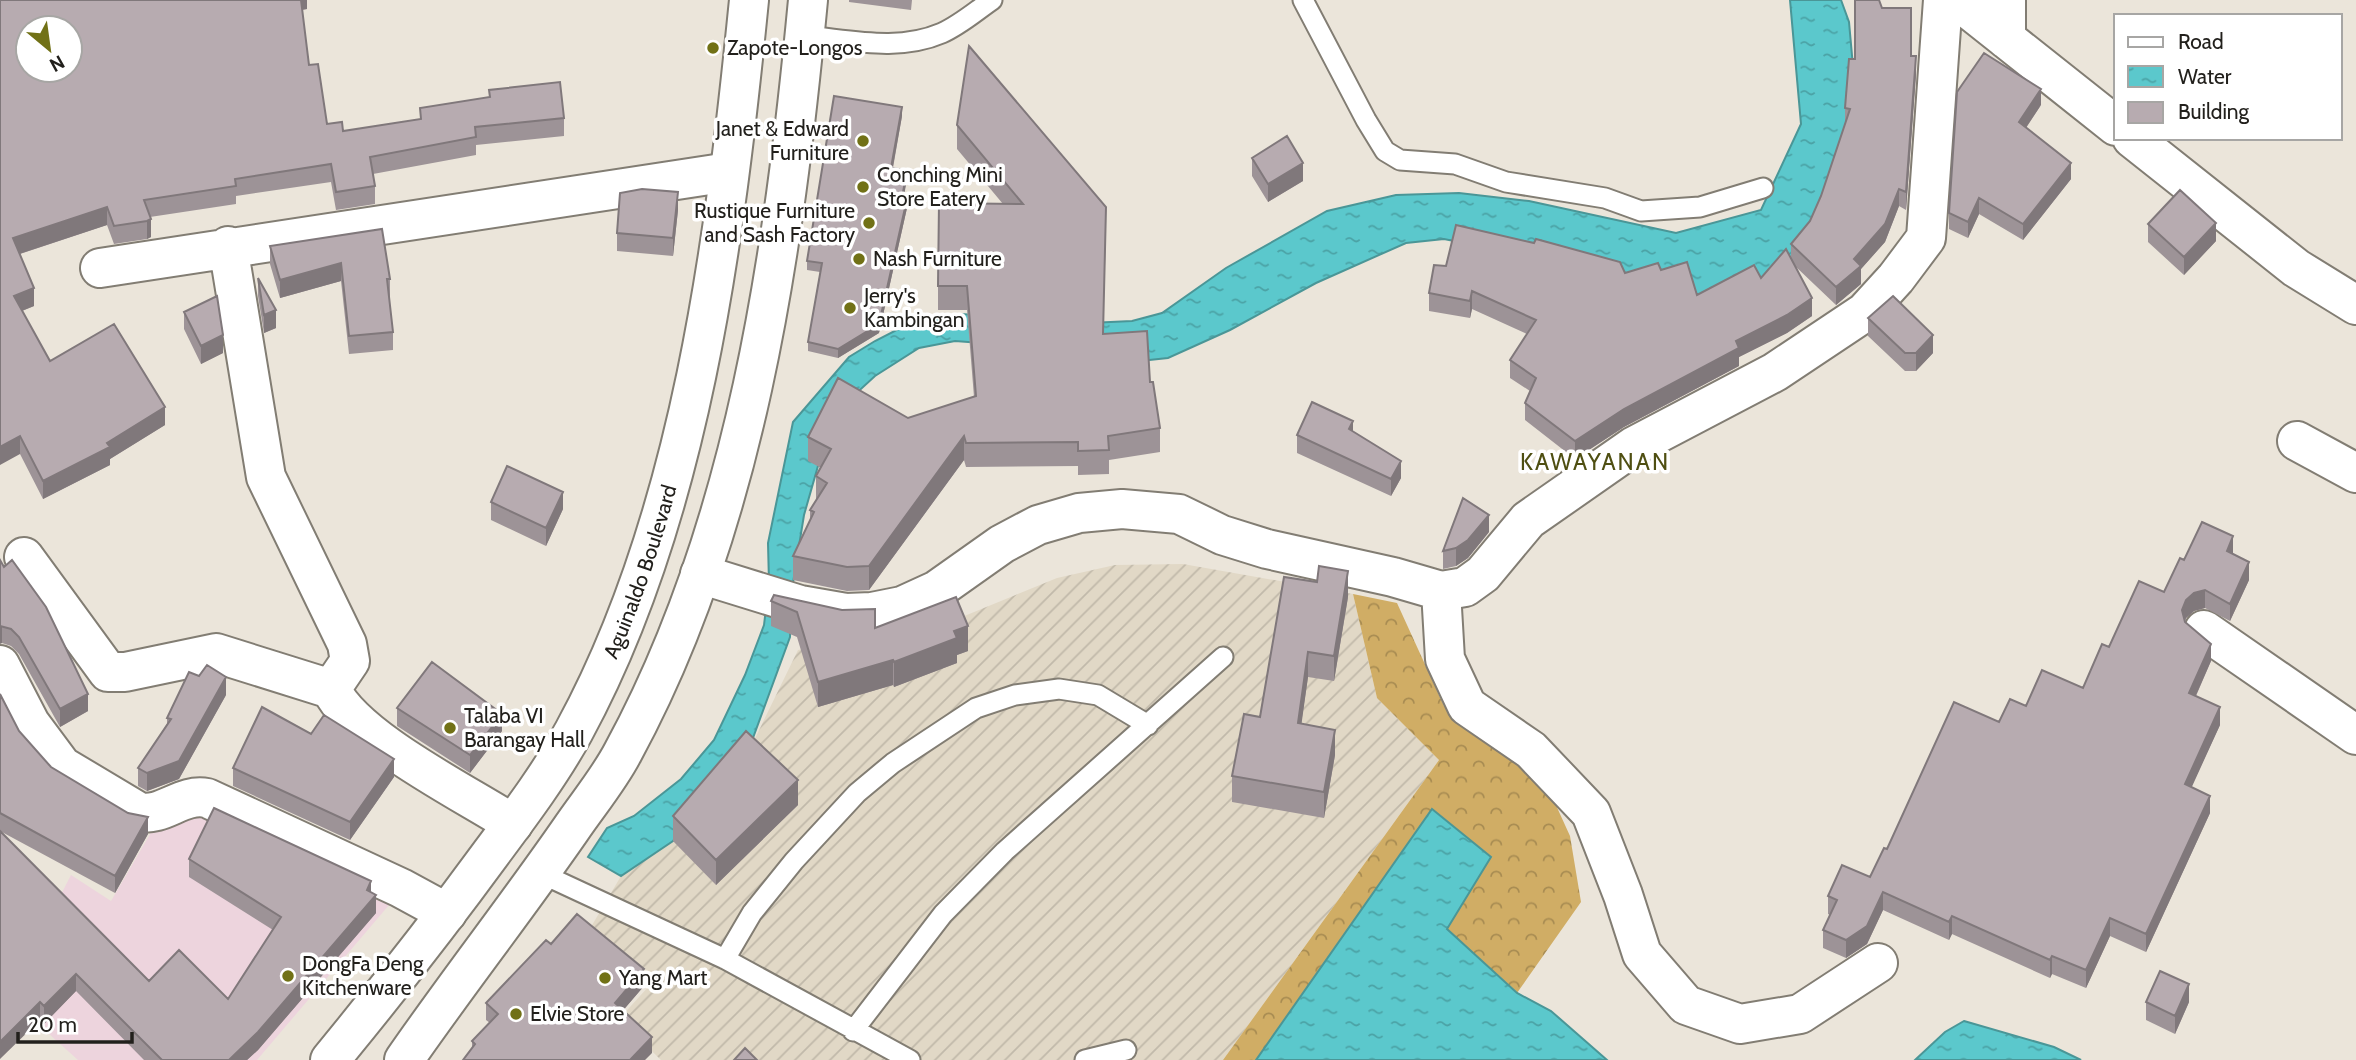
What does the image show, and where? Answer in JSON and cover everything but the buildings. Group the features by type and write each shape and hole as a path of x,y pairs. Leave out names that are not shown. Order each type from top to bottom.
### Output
{"main road":[{"name":"Aguinaldo Boulevard","path":"330,1060 447,914 513,824 573,733 638,589 665,501 694,380 729,172 749,0"},
{"path":"701,574 754,593 846,613 902,606 937,590 1002,544 1038,525 1080,513 1122,509 1179,514 1222,535 1267,549 1393,577 1440,591 1465,587 1483,574 1528,520 1634,446 1786,365 1865,312 1896,278 1926,238 1943,0"},
{"path":"1951,0 1961,3 2114,124"},
{"path":"2006,0 2006,39"},
{"path":"404,1060 622,755 647,704 701,574 723,502 764,321 785,212 806,18"},
{"path":"2135,140 2297,268 2356,305"},
{"path":"100,268 228,246 729,172"},
{"path":"228,246 266,477 347,644 350,660 331,689"},
{"path":"2297,441 2356,473"},
{"path":"24,557 108,672 125,672 216,653 331,689 346,710 367,730 513,824"},
{"path":"1440,591 1445,659 1467,706 1531,750 1591,813 1623,895 1642,954 1686,1005 1740,1024 1800,1014 1878,963"},
{"path":"2204,630 2356,735"},
{"path":"0,665 30,723 62,766 139,812 149,814 193,795 207,798 401,888 447,914"}],"lane":[{"path":"806,18 891,45 917,42 945,32 992,0"},
{"path":"1303,0 1366,120 1385,151 1399,160 1455,164 1506,182 1605,198 1641,211 1700,208 1763,188"},
{"path":"853,1031 943,914 1059,801 1223,657"},
{"path":"725,959 760,902 857,793 893,763 976,708 1015,695 1059,689 1098,695 1148,725"},
{"path":"540,873 725,959 910,1060"},
{"path":"1085,1060 1126,1050"}],"shaded area":[{"path":"1183,564 1353,594 1377,698 1439,760 1223,1060 661,1060 619,1019 650,985 588,932 621,876 673,841 746,757 798,650 957,619 1057,578 1115,565"},
{"path":"190,801 395,898 257,1060 78,1060 0,990 55,906 71,875 111,901 156,824"}],"green space":[{"path":"1353,594 1397,603 1444,706 1545,781 1570,836 1581,902 1517,993 1447,929 1491,857 1432,809 1256,1060 1223,1060 1439,760 1377,698"}],"water":[{"path":"1790,0 1841,0 1849,22 1855,89 1827,223 1776,280 1690,306 1519,254 1444,239 1406,243 1316,283 1230,330 1168,358 1121,363 1034,347 955,341 919,348 875,376 851,398 822,452 804,515 792,589 790,637 746,757 673,841 621,876 588,857 607,828 634,816 681,779 714,740 745,675 764,625 769,583 768,543 793,422 849,357 916,320 961,314 1089,323 1132,321 1162,313 1226,268 1327,211 1396,195 1459,193 1529,201 1676,233 1761,210 1801,124"},
{"path":"1432,809 1491,857 1447,929 1517,993 1551,1011 1607,1060 1256,1060"},
{"path":"1964,1021 2054,1047 2081,1060 1915,1060 1945,1032"}],"place":[{"name":"Zapote-Longos","path":"713,48"},
{"name":"Janet & Edward Furniture","path":"863,141"},
{"name":"Conching Mini Store Eatery","path":"863,187"},
{"name":"Rustique Furniture and Sash Factory","path":"869,223"},
{"name":"Nash Furniture","path":"859,259"},
{"name":"Jerry's Kambingan","path":"850,308"},
{"name":"Talaba VI Barangay Hall","path":"450,728"},
{"name":"DongFa Deng Kitchenware","path":"288,976"},
{"name":"Yang Mart","path":"605,978"},
{"name":"Elvie Store","path":"516,1014"}],"district":[{"name":"KAWAYANAN","path":"1595,462"}]}
